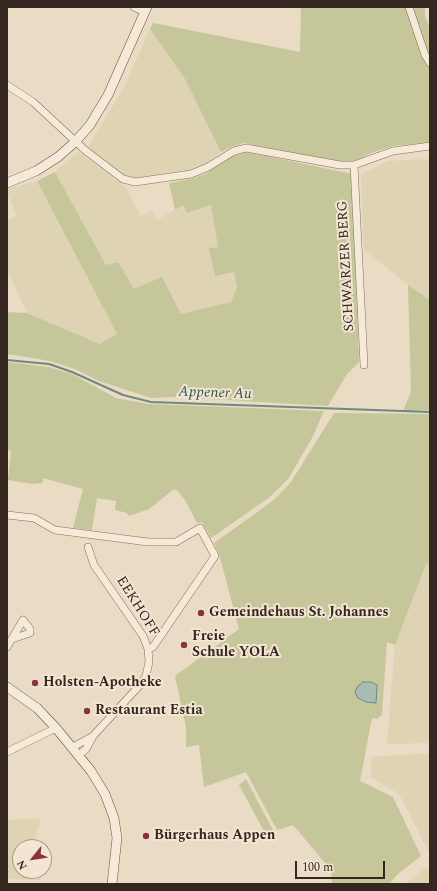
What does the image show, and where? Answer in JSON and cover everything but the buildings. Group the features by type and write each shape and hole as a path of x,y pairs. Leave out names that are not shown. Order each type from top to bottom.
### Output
{"main road":[{"path":"7,183 36,171 58,157 75,142 100,110 146,9"},
{"path":"7,686 37,708 56,728 73,747 102,788 114,818 117,838 112,884"}],"street":[{"path":"134,7 146,9"},
{"path":"409,7 425,55 430,63"},
{"path":"7,85 33,102 75,142 123,179 135,182 191,174 208,168 234,151 246,148 340,165 354,165 393,151 430,146"},
{"name":"SCHWARZER BERG","path":"354,165 364,365"},
{"path":"7,515 34,518 55,530 159,543 176,542 200,528 215,556 153,647 148,649"},
{"name":"EEKHOFF","path":"79,756 86,749 93,736 143,681 149,662 148,649 143,636 94,565 88,547"},
{"path":"7,647 12,639"},
{"path":"7,752 56,728"},
{"name":"EEKHOFF","path":"73,747 93,736"}],"shaded area":[{"path":"150,29 185,79 221,152 199,168 129,179 88,147 123,89"},
{"path":"78,152 126,187 140,216 152,211 157,220 183,205 187,213 211,205 218,247 210,248 234,272 237,287 231,302 180,314 133,289 118,262 106,265 55,172"},
{"path":"430,159 430,300 408,285 364,249 361,174 388,161"},
{"path":"37,181 117,334 101,344 27,313 7,270 7,221 16,215 7,193 7,189"},
{"path":"426,564 430,565 430,743 387,744 395,645"},
{"path":"363,682 371,682 377,685 376,703 366,702 358,698 355,692 358,686"},
{"path":"430,753 430,854 399,794 371,777 371,757"},
{"path":"41,818 35,839 12,839 12,879 41,880 7,879 7,820"},
{"path":"426,868 430,869 430,884 405,884"}],"green space":[{"path":"301,7 425,7 425,16 430,29 430,142 393,146 371,153 355,161 339,162 244,143 221,152 185,79 150,29 153,23 300,52"},
{"path":"247,152 352,174 359,362 347,374 328,406 175,397 151,398 99,381 75,369 50,361 7,354 7,312 27,313 100,344 117,334 37,181 55,172 106,265 118,262 134,289 162,277 181,314 231,302 237,287 234,272 215,276 209,248 218,247 211,205 187,213 183,205 175,210 169,183 190,179 205,174 229,157"},
{"path":"408,285 430,300 430,410 403,411 411,392"},
{"path":"7,362 49,367 72,374 116,398 148,404 324,411 312,438 288,479 270,497 211,538 202,522 197,523 185,500 177,490 173,490 149,509 129,516 127,513 115,510 116,501 97,498 92,530 73,528 83,489 43,478 43,483 32,484 8,480 11,451 7,450"},
{"path":"334,413 430,414 430,565 426,564 395,645 387,642 382,715 377,719 372,718 360,781 393,797 421,856 399,873 389,884 332,884 331,870 293,825 277,830 246,772 204,787 199,745 186,747 186,727 175,676 239,629 219,554 214,543 274,500 291,482"},
{"path":"246,779 274,832 266,835 239,785"}],"waterway":[{"name":"Appener Au","path":"7,360 49,364 72,372 123,395 151,402 430,412"}],"place":[{"name":"Gemeindehaus St. Johannes","path":"201,613"},
{"name":"Freie Schule YOLA","path":"184,645"},
{"name":"Holsten-Apotheke","path":"35,683"},
{"name":"Restaurant Estia","path":"87,711"},
{"name":"Bürgerhaus Appen","path":"146,836"}]}
